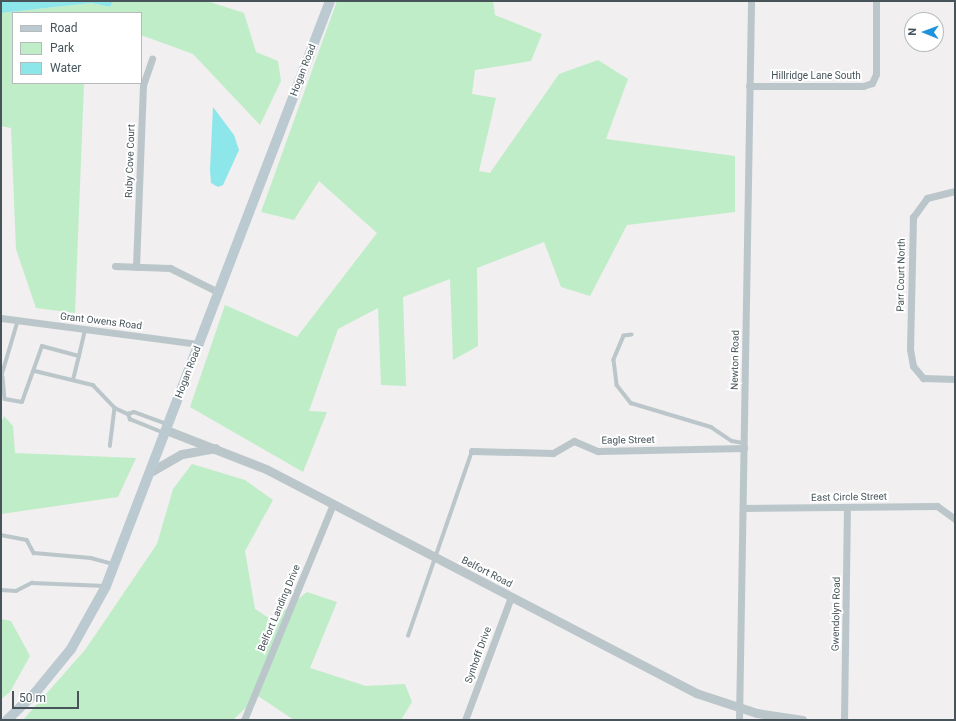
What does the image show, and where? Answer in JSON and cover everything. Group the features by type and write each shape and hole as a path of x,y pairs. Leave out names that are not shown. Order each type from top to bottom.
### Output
{"main road":[{"name":"Hogan Road","path":"7,720 35,693 71,649 106,586 152,471 218,292 330,1"}],"street":[{"name":"Newton Road","path":"739,720 751,1"},
{"name":"Hillridge Lane South","path":"750,86 863,86 872,83 876,74 876,1"},
{"name":"Ruby Cove Court","path":"136,267 143,84 152,58"},
{"name":"Parr Court North","path":"955,191 927,198 916,210 912,224 910,358 923,378 955,379"},
{"path":"115,266 170,268 218,292"},
{"name":"Grant Owens Road","path":"1,318 199,344"},
{"name":"Belfort Road","path":"167,430 216,448 333,504 665,678 739,708 802,720"},
{"name":"Eagle Street","path":"472,451 553,453 574,441 598,451 744,446"},
{"path":"152,471 182,454 216,448"},
{"name":"Belfort Landing Drive","path":"246,720 333,504"},
{"name":"East Circle Street","path":"743,508 937,506 954,517"},
{"name":"Gwendolyn Road","path":"844,720 847,507"},
{"name":"Synhoff Drive","path":"465,720 511,597"}],"lane":[{"path":"18,320 2,377 2,395 17,403 26,399 42,346 79,356"},
{"path":"73,380 85,330"},
{"path":"632,334 624,336 614,360 617,385 631,403 711,427 732,441 744,446"},
{"path":"35,371 93,385 115,408 128,414 134,412 167,430"},
{"path":"110,446 115,408"},
{"path":"128,414 130,420 167,430"},
{"path":"408,636 434,557 472,451"},
{"path":"1,535 27,540 34,553 91,558 114,564"},
{"path":"1,590 16,591 32,583 106,586"}],"green space":[{"path":"113,1 207,1 244,13 256,52 278,61 281,81 260,125 193,54 142,35 142,12 12,12 12,84 84,84 75,313 36,308 16,249 11,128 1,126 1,13 91,3 110,7"},
{"path":"337,1 493,1 495,15 542,34 531,61 475,70 472,94 496,98 479,171 490,173 559,74 598,60 628,79 606,139 735,156 735,212 627,225 590,296 561,287 544,242 477,268 478,346 453,360 450,279 403,297 406,386 381,385 378,308 338,329 309,411 327,412 303,472 190,407 225,305 297,337 377,233 319,181 294,220 261,212"},
{"path":"4,416 13,426 15,453 136,458 118,497 1,514 1,423"},
{"path":"192,464 245,480 273,500 245,551 255,609 272,620 307,592 337,602 310,668 366,686 405,684 412,702 401,720 294,720 258,696 233,720 23,720 85,650 157,544 173,489"},
{"path":"1,619 11,621 30,656 10,692 1,699"}],"water":[{"path":"1,1 113,1 110,7 91,3 1,13"},
{"path":"213,107 234,135 239,150 223,185 218,187 211,183 210,170"}]}
